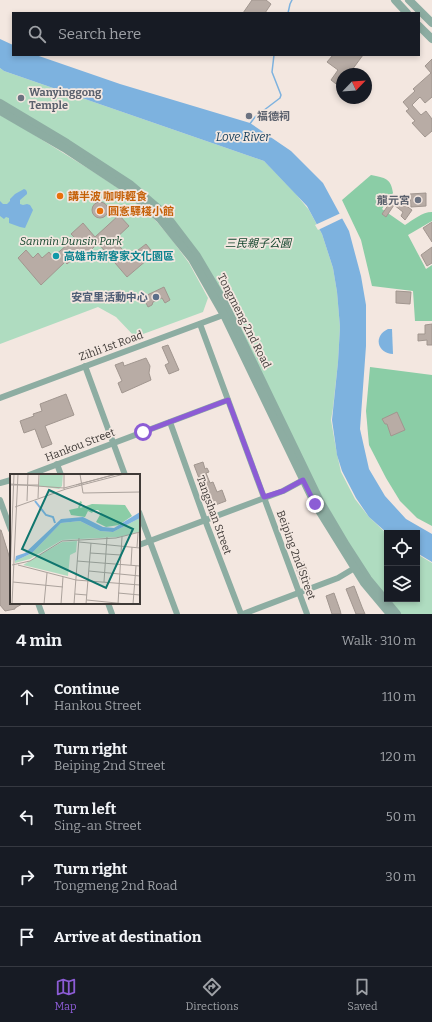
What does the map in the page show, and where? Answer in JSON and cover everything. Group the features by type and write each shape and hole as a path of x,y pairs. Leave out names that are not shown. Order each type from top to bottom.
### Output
{"street":[{"path":"395,0 406,12"},
{"path":"409,0 432,24"},
{"path":"420,27 432,40"},
{"name":"Tongmeng 2nd Road","path":"0,103 67,143 123,180 165,214 197,256 227,314 306,479 346,545 364,583 390,614"},
{"name":"Tongmeng 2nd Road","path":"0,111 64,148 126,189 160,219 192,259 227,314"},
{"name":"Zihli 1st Road","path":"0,398 227,314"},
{"name":"Beiping 2nd Street","path":"200,324 307,614"},
{"path":"85,366 125,474"},
{"name":"Hankou Street","path":"32,474 228,400"},
{"name":"Tangshan Street","path":"170,422 205,520 242,614"},
{"path":"57,464 61,474"},
{"path":"140,544 283,491 306,479"},
{"path":"0,483 10,480"},
{"path":"0,500 10,527"},
{"path":"140,515 177,614"},
{"path":"242,614 338,578 357,567"},
{"name":"Tongmeng 2nd Road","path":"357,567 397,614"},
{"path":"38,604 42,614"},
{"path":"108,604 112,614"}],"green space":[{"name":"三民親子公園","path":"0,68 4,71 264,161 309,210 322,234 333,268 337,292 340,327 338,362 331,420 337,454 341,472 355,499 369,517 384,531 384,597 360,565 165,215 0,102"},
{"name":"Sanmin Dunsin Park","path":"0,115 127,194 157,222 189,263 208,298 203,312 135,337 116,317 98,307 0,344"},
{"path":"371,175 384,178 391,184 393,193 382,209 405,225 421,215 432,212 432,221 408,235 426,269 432,265 432,321 415,321 413,291 372,286 361,240 342,200"},
{"path":"370,367 432,375 432,526 417,518 400,501 369,445 366,411"},
{"name":"三民親子公園","path":"420,556 432,563 432,614 397,614 388,602 420,602"}],"water":[{"name":"Love River","path":"0,39 12,45 12,56 39,56 120,84 250,123 291,151 323,183 349,231 361,276 366,305 366,346 360,429 369,469 385,496 406,519 432,534 432,562 420,555 420,530 384,530 369,517 356,498 342,471 337,455 332,420 340,327 337,292 333,268 322,234 307,206 264,161 4,71 0,68"},
{"path":"24,189 26,190 27,194 20,200 20,204 30,205 33,210 25,228 9,223 9,218 6,217 4,219 0,216 0,201 3,204 7,204 15,194"},
{"path":"388,329 392,329 393,354 383,351 379,344 380,336"}],"pier":[{"path":"341,213 343,218 318,230 315,225"}],"building":[{"path":"252,0 266,0 271,4 266,12 244,12"},
{"path":"332,56 362,56 353,68 336,69 327,62"},
{"path":"432,59 432,97 425,103 420,97 412,105 421,115 426,111 432,119 432,131 425,137 412,123 415,121 406,111 409,109 403,102 415,91 413,89 431,73 425,66"},
{"path":"336,73 336,84 331,80"},
{"name":"龍元宮","path":"426,193 426,206 411,207 410,194"},
{"path":"394,197 412,210 405,220 401,216 403,212 394,205 386,217 382,214"},
{"name":"圓愙驛棧小館","path":"97,202 103,202 108,207 106,216 103,218 97,218 92,213 92,207"},
{"path":"119,215 129,226 114,240 129,257 146,244 154,254 127,277 98,243 86,255 82,251 67,264 65,262 41,285 18,258 26,250 33,258 38,253 42,258 49,252 53,257 75,238 71,234 83,223 95,237"},
{"path":"432,222 432,242 423,228"},
{"path":"432,247 432,263 427,266 421,255"},
{"name":"安宜里活動中心","path":"164,287 170,300 165,303 162,298 153,302 152,305 148,307 143,297"},
{"path":"396,291 411,292 410,304 396,303"},
{"path":"432,324 432,345 427,345 427,340 418,341 418,334 425,334 425,325"},
{"path":"168,345 179,370 169,374 165,365 169,363 162,347"},
{"path":"146,358 150,366 149,373 151,380 122,393 118,383 122,381 115,365 123,362 124,366"},
{"path":"66,394 74,415 45,426 52,444 42,448 35,429 24,433 20,421 34,416 33,414 42,411 40,404"},
{"path":"397,412 405,430 391,436 387,424 385,424 382,419"},
{"path":"203,462 205,469 207,468 209,472 206,473 210,483 213,482 217,492 222,490 226,501 210,507 194,465"},
{"path":"1,530 10,559 10,604 22,604 15,609 5,611 0,605"},
{"path":"304,562 310,579 301,582 295,565"},
{"path":"354,586 365,614 356,614 346,589"},
{"path":"334,593 341,614 332,614 326,596"}],"waterway":[{"path":"288,12 292,0"},
{"path":"249,125 255,117 280,98 281,95 272,72 274,56"}],"place":[{"name":"Wanyinggong Temple","path":"21,98"},
{"name":"福德祠","path":"249,116"},
{"name":"講半波 咖啡輕食","path":"60,196"},
{"name":"龍元宮","path":"418,200"},
{"name":"圓愙驛棧小館","path":"100,211"},
{"name":"高雄市新客家文化園區","path":"56,256"},
{"name":"安宜里活動中心","path":"156,297"}],"route":[{"path":"143,432 228,400 264,497 283,491 303,480 315,504"}]}
